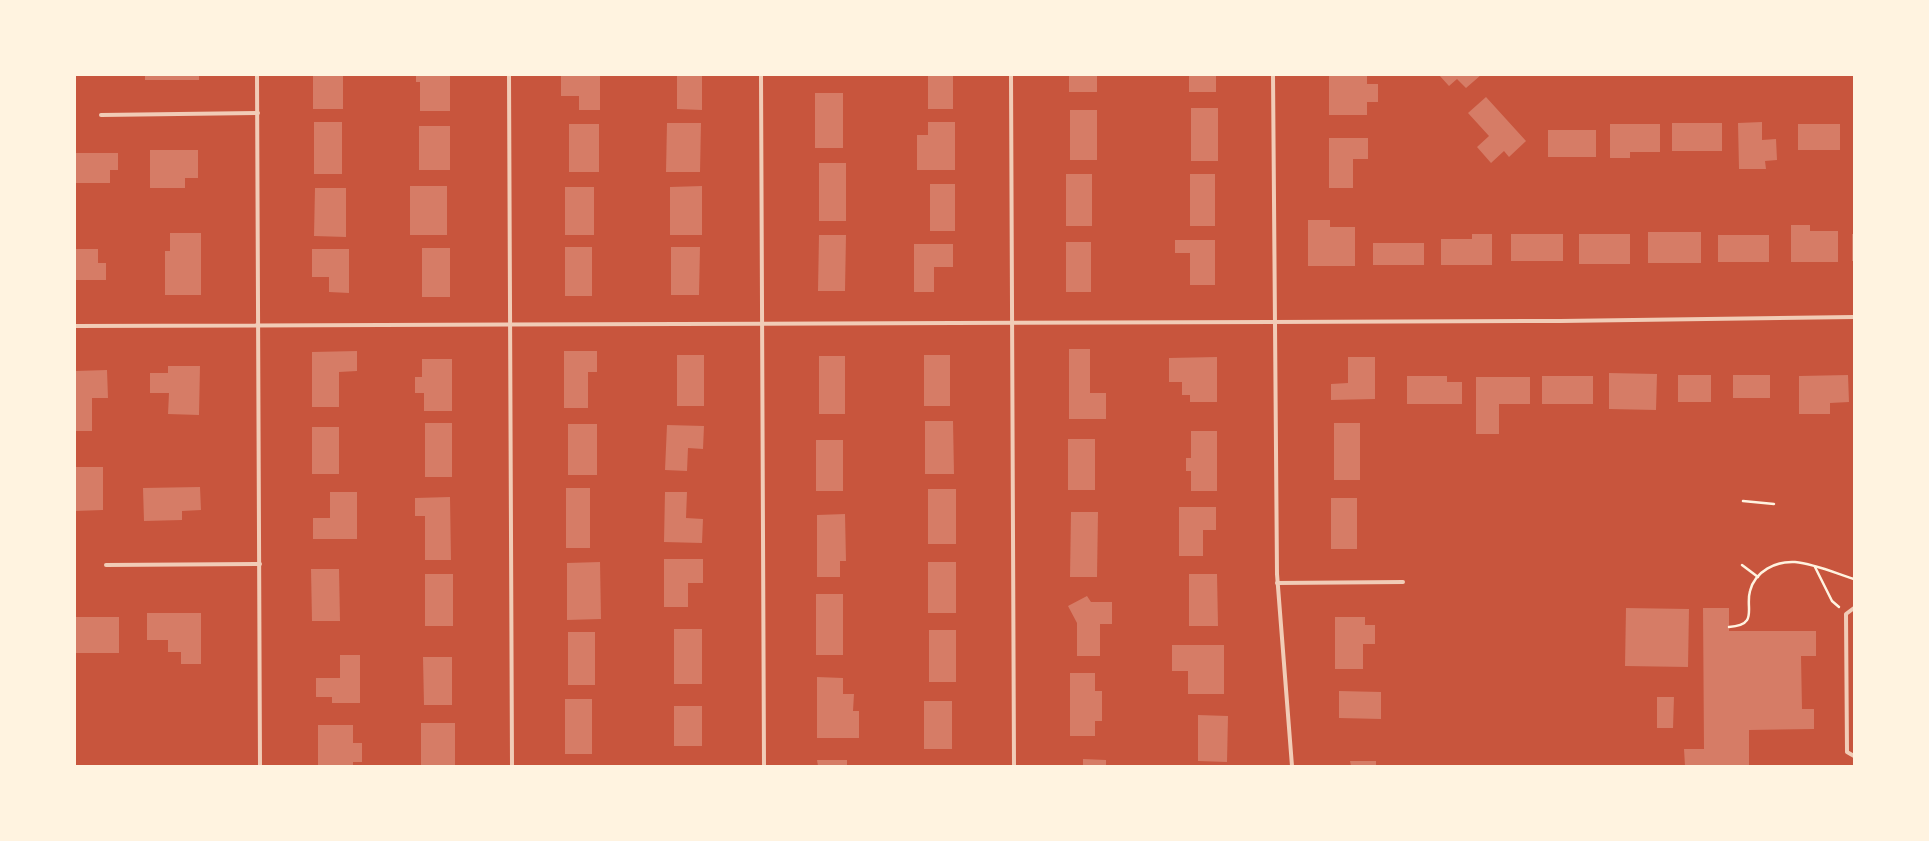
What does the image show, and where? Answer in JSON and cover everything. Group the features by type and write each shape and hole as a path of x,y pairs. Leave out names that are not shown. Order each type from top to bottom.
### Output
{"street":[{"path":"257,75 260,766"},
{"path":"509,75 512,766"},
{"path":"761,75 764,766"},
{"path":"1011,75 1014,766"},
{"path":"1273,75 1277,583 1292,766"},
{"path":"101,115 258,113"},
{"path":"75,326 1012,324 1560,321 1854,317"},
{"path":"106,565 260,564"},
{"path":"1277,583 1403,582"},
{"path":"1854,608 1846,614 1847,752 1854,756"}],"path":[{"path":"1743,501 1774,504"},
{"path":"1729,627 1739,626 1747,620 1750,610 1750,591 1758,577 1768,567 1783,562 1796,562 1854,579"},
{"path":"1742,564 1758,577"},
{"path":"1815,567 1832,601 1846,614"}],"building":[{"path":"145,75 199,75 199,80 145,80"},
{"path":"313,75 343,75 343,109 313,109"},
{"path":"416,75 450,75 450,111 420,111 420,82 416,82"},
{"path":"561,75 600,75 600,110 579,110 579,96 561,96"},
{"path":"677,75 702,75 702,110 677,109"},
{"path":"928,75 953,75 953,109 928,109"},
{"path":"1069,75 1097,75 1097,92 1069,92"},
{"path":"1189,75 1216,75 1216,92 1189,92"},
{"path":"1329,75 1367,75 1367,84 1378,84 1378,102 1367,102 1367,115 1329,115"},
{"path":"1439,75 1481,75 1466,88 1457,79 1449,86"},
{"path":"815,93 843,93 843,148 815,148"},
{"path":"1486,97 1526,141 1509,157 1504,151 1491,163 1477,147 1489,136 1468,113"},
{"path":"1191,108 1218,108 1218,161 1191,161"},
{"path":"1070,110 1097,110 1097,160 1070,160"},
{"path":"314,122 342,122 342,174 314,174"},
{"path":"928,122 955,122 955,170 917,170 917,135 928,135"},
{"path":"1762,122 1762,140 1776,139 1777,160 1765,161 1766,169 1739,169 1738,123"},
{"path":"667,123 701,123 700,172 666,172"},
{"path":"1672,123 1722,123 1722,151 1672,151"},
{"path":"569,124 599,124 599,172 569,172"},
{"path":"1610,124 1660,124 1660,152 1630,152 1630,158 1610,158"},
{"path":"1798,124 1840,124 1840,150 1798,150"},
{"path":"419,126 450,126 450,170 419,170"},
{"path":"1548,130 1596,130 1596,157 1548,157"},
{"path":"1329,138 1368,138 1368,159 1353,159 1353,188 1329,188"},
{"path":"150,150 198,150 198,178 185,178 185,188 150,188"},
{"path":"75,153 118,153 118,170 110,170 110,183 75,183"},
{"path":"819,163 846,163 846,221 819,221"},
{"path":"1066,174 1092,174 1092,226 1066,226"},
{"path":"1190,174 1215,174 1215,226 1190,226"},
{"path":"930,184 955,184 955,231 930,231"},
{"path":"410,186 447,186 447,235 410,235"},
{"path":"702,186 702,235 670,235 670,187"},
{"path":"565,187 594,187 594,235 565,235"},
{"path":"315,188 346,188 346,237 314,236"},
{"path":"1308,220 1330,220 1330,227 1355,227 1355,266 1308,266"},
{"path":"1791,225 1810,225 1810,231 1838,231 1838,262 1791,262"},
{"path":"1648,232 1701,232 1701,263 1648,263"},
{"path":"170,233 201,233 201,295 165,295 165,251 170,251"},
{"path":"1472,234 1492,234 1492,265 1441,265 1441,239 1472,239"},
{"path":"1511,234 1563,234 1563,261 1511,261"},
{"path":"1579,234 1630,234 1630,264 1579,264"},
{"path":"1852,234 1854,234 1854,261 1852,261"},
{"path":"819,235 846,235 845,291 818,291"},
{"path":"1718,235 1769,235 1769,262 1718,262"},
{"path":"1175,240 1215,240 1215,285 1190,285 1190,253 1175,253"},
{"path":"1066,242 1091,242 1091,292 1066,292"},
{"path":"1373,243 1424,243 1424,265 1373,265"},
{"path":"914,244 953,244 953,267 934,267 934,292 914,292"},
{"path":"565,247 592,247 592,296 565,296"},
{"path":"671,247 700,247 699,295 671,295"},
{"path":"422,248 450,248 450,297 422,297"},
{"path":"75,249 98,249 98,263 106,263 106,280 75,280"},
{"path":"312,249 349,249 349,293 329,292 329,277 312,277"},
{"path":"1069,349 1090,349 1090,393 1106,393 1106,419 1069,419"},
{"path":"357,351 357,371 339,372 339,407 312,407 312,352"},
{"path":"564,351 597,351 597,372 588,372 588,408 564,408"},
{"path":"677,355 704,355 704,406 677,406"},
{"path":"924,355 950,355 950,406 924,406"},
{"path":"819,356 845,356 845,414 819,414"},
{"path":"1217,357 1217,402 1190,402 1190,395 1182,395 1182,382 1169,382 1169,358"},
{"path":"1348,357 1375,357 1375,399 1331,400 1331,384 1348,383"},
{"path":"422,359 452,359 452,411 424,411 424,393 415,393 415,377 422,377"},
{"path":"168,366 200,366 199,415 168,414 169,393 150,393 150,373 168,373"},
{"path":"107,370 108,398 92,398 92,431 75,431 75,371"},
{"path":"1609,373 1657,374 1656,410 1609,409"},
{"path":"1678,375 1711,375 1711,402 1678,402"},
{"path":"1733,375 1770,375 1770,398 1733,398"},
{"path":"1848,375 1849,402 1830,403 1830,414 1799,414 1799,376"},
{"path":"1407,376 1447,376 1447,382 1462,382 1462,404 1407,404"},
{"path":"1542,376 1593,376 1593,404 1542,404"},
{"path":"1476,377 1530,377 1530,404 1499,404 1499,434 1476,434"},
{"path":"925,421 953,421 954,474 925,474"},
{"path":"425,423 452,423 452,477 425,477"},
{"path":"1334,423 1360,423 1360,480 1334,480"},
{"path":"568,424 597,424 597,475 568,475"},
{"path":"667,425 704,426 703,449 688,448 687,471 665,470"},
{"path":"312,427 339,427 339,474 312,474"},
{"path":"1191,431 1217,431 1217,491 1191,491 1191,471 1186,471 1186,458 1191,458"},
{"path":"1068,439 1095,439 1095,490 1068,490"},
{"path":"816,440 843,440 843,491 816,491"},
{"path":"75,467 103,467 103,510 75,511"},
{"path":"200,487 201,510 182,511 182,520 144,521 143,488"},
{"path":"566,488 590,488 590,548 566,548"},
{"path":"928,489 956,489 956,544 928,544"},
{"path":"330,492 357,492 357,539 313,539 313,518 330,518"},
{"path":"665,492 687,492 686,518 703,519 702,543 664,542"},
{"path":"450,497 451,560 425,560 425,516 415,516 415,498"},
{"path":"1331,498 1357,498 1357,549 1331,549"},
{"path":"1179,507 1216,507 1216,530 1203,530 1203,556 1179,556"},
{"path":"1071,512 1098,512 1097,577 1070,577"},
{"path":"845,514 846,561 840,561 840,577 817,577 817,515"},
{"path":"664,559 703,559 703,583 688,583 688,607 664,607"},
{"path":"600,562 601,619 567,620 567,563"},
{"path":"928,562 956,562 956,613 928,613"},
{"path":"311,569 339,569 340,621 312,621"},
{"path":"425,574 453,574 453,626 425,626"},
{"path":"1189,574 1217,574 1218,626 1189,626"},
{"path":"816,594 843,594 843,655 816,655"},
{"path":"1087,596 1091,602 1112,602 1112,624 1100,624 1100,656 1077,656 1077,623 1068,606"},
{"path":"1626,608 1689,609 1688,667 1625,666"},
{"path":"1703,608 1729,608 1729,631 1816,631 1816,656 1801,656 1802,709 1814,709 1814,729 1749,730 1749,766 1685,766 1684,749 1704,749"},
{"path":"147,613 201,613 201,664 181,664 181,652 168,652 168,640 147,640"},
{"path":"75,617 119,617 119,653 75,653"},
{"path":"1335,617 1365,617 1365,625 1375,625 1375,644 1363,644 1363,669 1335,669"},
{"path":"674,629 702,629 702,684 674,684"},
{"path":"929,630 956,630 956,682 929,682"},
{"path":"568,632 595,632 595,685 568,685"},
{"path":"1172,645 1224,645 1224,694 1188,694 1188,671 1172,671"},
{"path":"340,655 360,655 360,703 332,703 332,697 316,697 316,678 340,678"},
{"path":"423,657 452,657 452,705 424,705"},
{"path":"1070,673 1095,673 1095,691 1102,691 1102,721 1095,721 1095,736 1070,736"},
{"path":"817,677 843,678 843,694 854,694 853,711 859,711 859,738 817,738"},
{"path":"1339,691 1381,692 1381,719 1339,718"},
{"path":"1657,697 1674,697 1673,728 1657,728"},
{"path":"565,699 592,699 592,754 565,754"},
{"path":"924,701 952,701 952,749 924,749"},
{"path":"674,706 702,706 702,746 674,746"},
{"path":"1198,715 1228,716 1227,762 1198,761"},
{"path":"421,723 455,723 455,766 421,766"},
{"path":"318,725 353,725 353,743 362,743 362,762 353,762 353,766 318,766"},
{"path":"1083,759 1106,760 1106,766 1083,766"},
{"path":"817,760 847,760 847,766 818,766"},
{"path":"1350,761 1376,761 1376,766 1351,766"}]}
